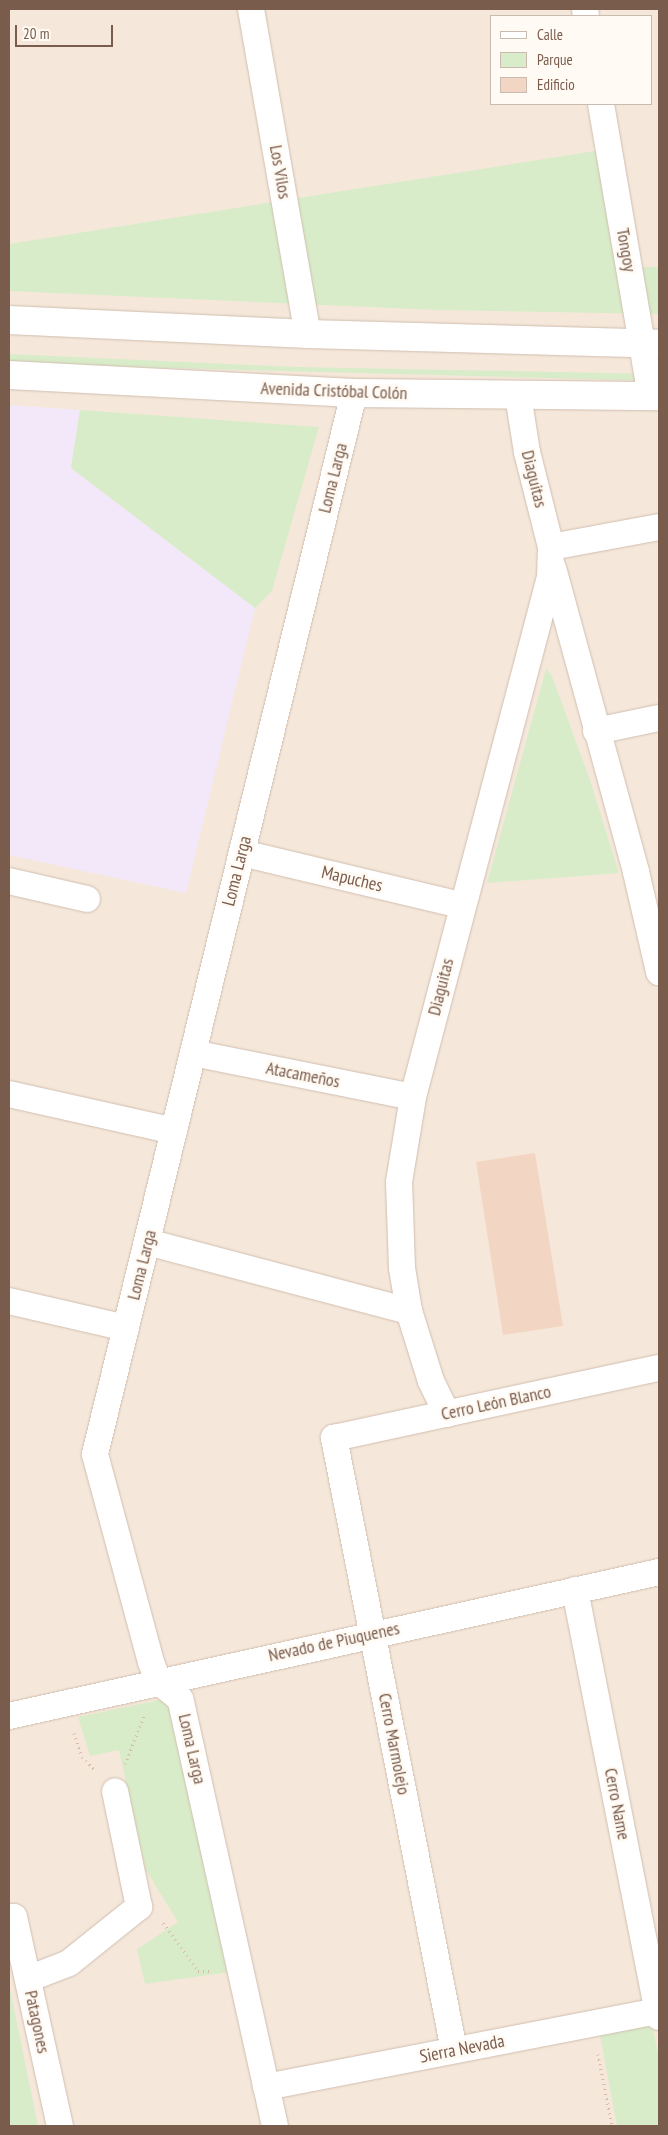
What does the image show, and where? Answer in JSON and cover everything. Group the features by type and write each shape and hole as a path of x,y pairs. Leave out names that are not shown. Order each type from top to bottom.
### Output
{"street":[{"name":"Los Vilos","path":"251,9 308,334"},
{"name":"Tongoy","path":"601,105 650,344 655,396"},
{"path":"9,320 308,334 650,344"},
{"name":"Avenida Cristóbal Colón","path":"9,375 354,393 655,396"},
{"name":"Loma Larga","path":"275,2126 180,1699 158,1680 95,1454 354,393"},
{"name":"Diaguitas","path":"518,395 527,452 551,555 596,732 636,872 659,972"},
{"path":"551,555 659,527"},
{"name":"Diaguitas","path":"447,1414 431,1380 409,1311 402,1268 399,1182 413,1097 551,555"},
{"path":"596,732 659,718"},
{"name":"Mapuches","path":"242,853 461,905"},
{"path":"9,881 87,898"},
{"name":"Atacameños","path":"193,1052 413,1097"},
{"path":"9,1094 174,1131"},
{"path":"147,1242 409,1311"},
{"path":"9,1301 126,1328"},
{"name":"Cerro León Blanco","path":"334,1438 659,1368"},
{"name":"Cerro Marmolejo","path":"334,1438 454,2050"},
{"name":"Nevado de Piuquenes","path":"9,1716 158,1680 659,1572"},
{"name":"Cerro Name","path":"575,1590 659,2014"},
{"path":"28,1979 69,1963 139,1907 115,1791"},
{"name":"Patagones","path":"12,1918 28,1979 60,2126"},
{"name":"Sierra Nevada","path":"266,2087 592,2024 659,2014"}],"path":[{"path":"76,1738 82,1757 115,1791 158,1680"},
{"path":"168,1926 198,1971"},
{"path":"592,2024 612,2126"}],"shaded area":[{"path":"9,9 659,9 659,2126 9,2126"},
{"path":"9,405 80,410 71,468 255,608 186,893 9,855"}],"green space":[{"path":"601,150 620,267 659,267 659,314 437,310 9,291 9,244"},
{"path":"9,354 297,367 659,374 659,381 9,364"},
{"path":"80,410 319,427 272,591 255,608 71,468"},
{"path":"546,669 551,674 589,777 619,873 487,883"},
{"path":"169,1698 230,1972 145,1984 137,1949 178,1922 146,1870 119,1750 90,1756 78,1717"},
{"path":"9,1984 38,2126 9,2126"},
{"path":"651,2020 659,2058 659,2126 617,2126 599,2030"}],"building":[{"path":"535,1153 563,1326 503,1335 476,1162"}]}
